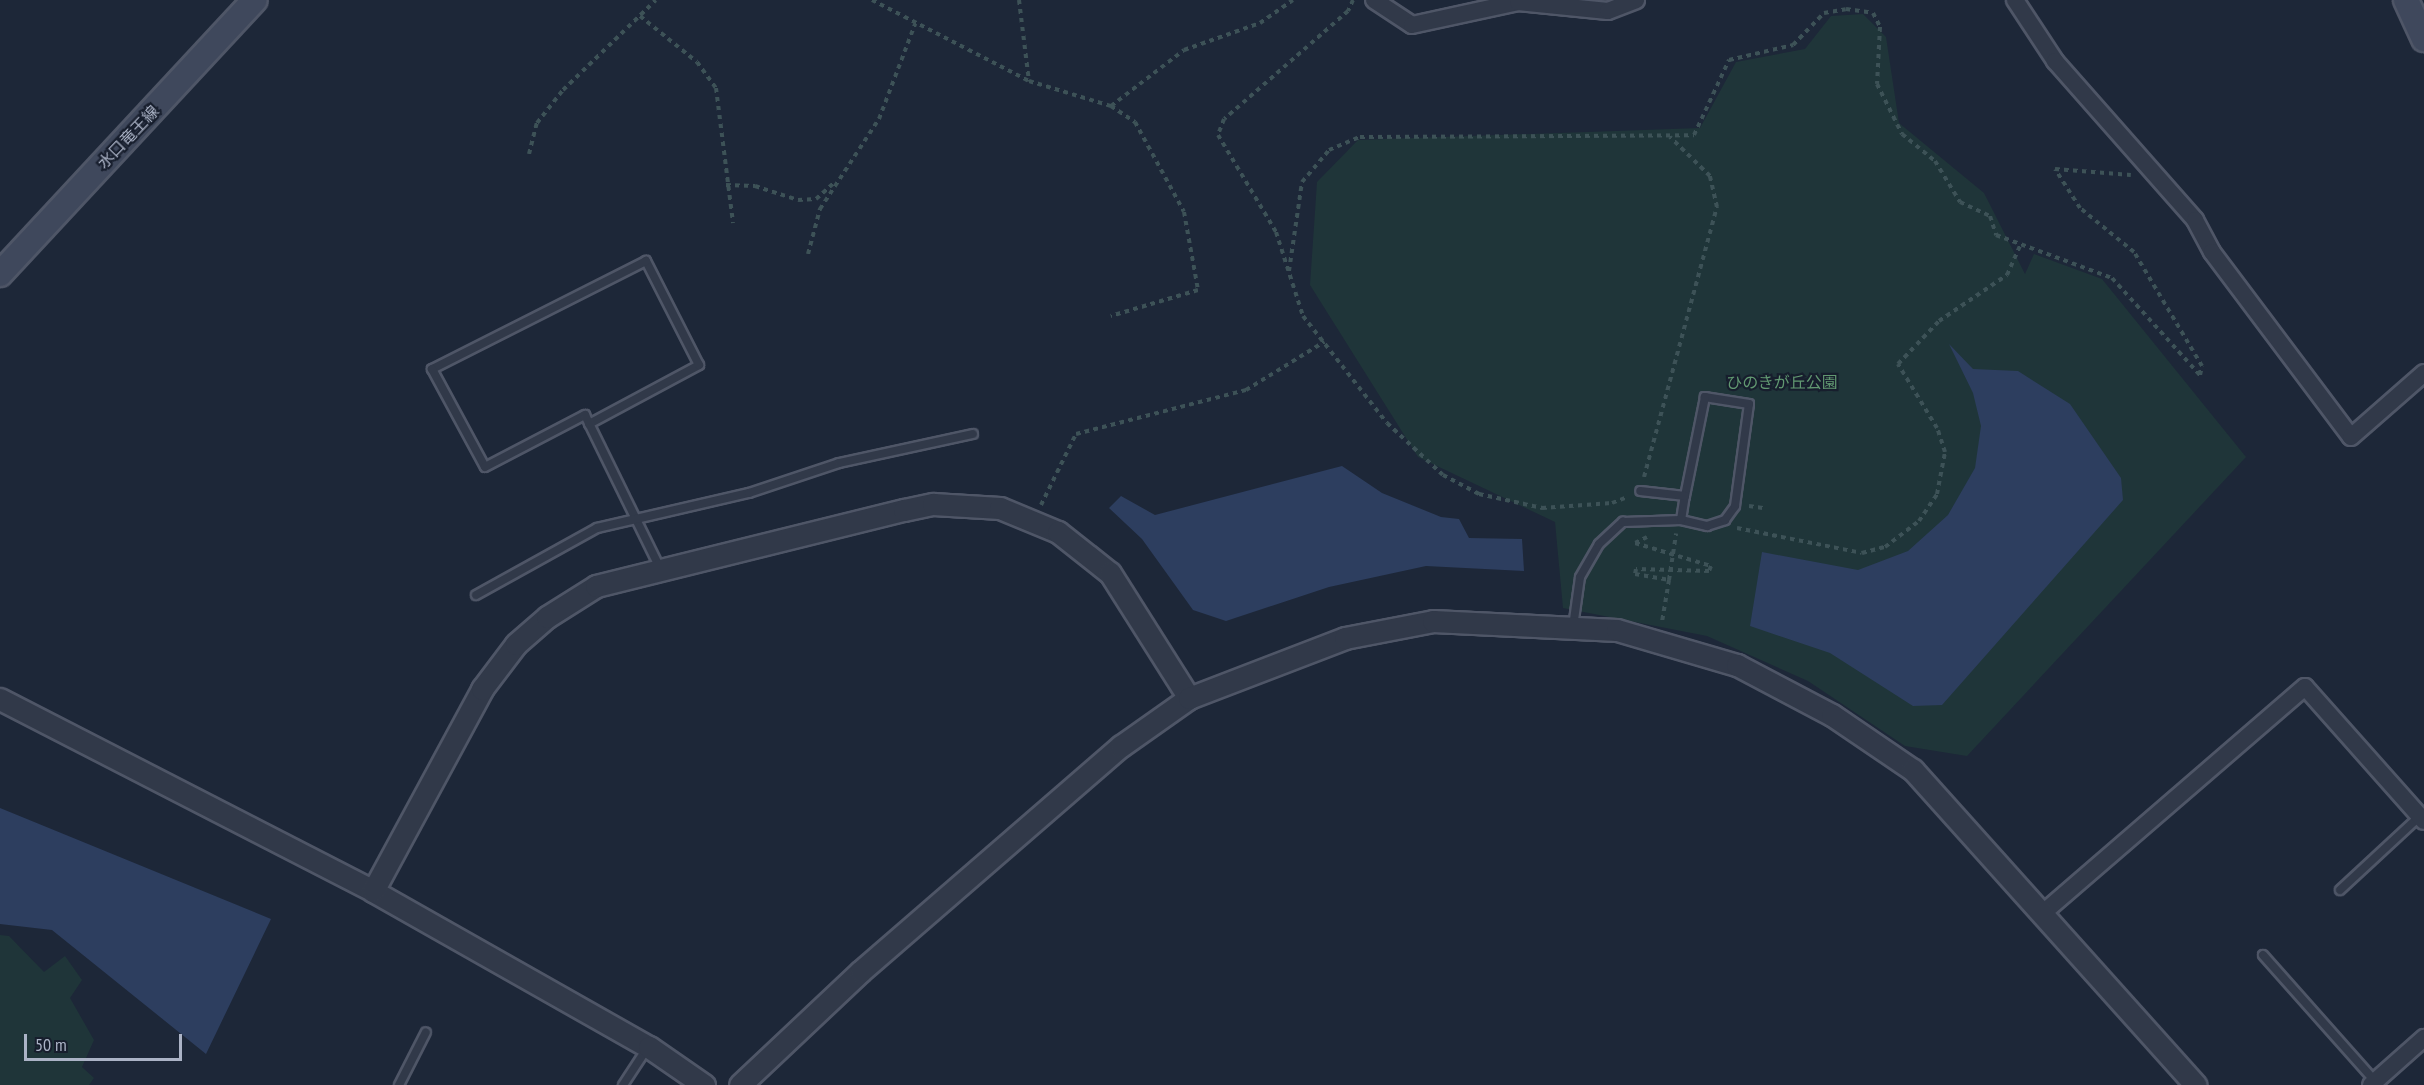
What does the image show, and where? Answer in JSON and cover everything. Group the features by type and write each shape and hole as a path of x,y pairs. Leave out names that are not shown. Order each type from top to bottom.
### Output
{"main road":[{"name":"水口竜王線","path":"0,274 255,0"},
{"path":"2406,0 2424,39"}],"street":[{"path":"1374,0 1412,25 1518,2 1608,11 1636,0"},
{"path":"2015,0 2055,61 2195,220 2212,252 2351,437 2424,373"},
{"path":"373,891 482,689 516,644 596,586 933,504 1000,508 1034,519 1110,573 1189,698"},
{"path":"740,1085 861,971 1120,746 1189,698 1345,638 1433,621 1617,630 1737,665 1832,715 1912,770 2196,1085"},
{"path":"2043,913 2305,687 2422,819"},
{"path":"0,699 373,891 649,1047 704,1085"},
{"path":"2373,1083 2424,1038"}],"lane":[{"path":"590,424 699,365 646,261 432,369 485,467 585,415 661,570"},
{"path":"1573,627 1580,577 1599,544 1623,522 1681,520 1707,526 1725,520 1736,506 1749,404 1705,397 1681,520"},
{"path":"476,595 597,528 636,516 973,434"},
{"path":"1641,491 1685,496"},
{"path":"2340,890 2422,819"},
{"path":"2263,955 2373,1083"},
{"path":"399,1085 426,1032"},
{"path":"623,1085 649,1047"}],"path":[{"path":"529,154 537,123 563,90 656,0"},
{"path":"872,0 1029,81 1111,106 1135,122 1184,212 1198,290 1111,316"},
{"path":"1019,0 1029,81"},
{"path":"1111,106 1184,50 1260,23 1293,0"},
{"path":"1353,0 1348,11 1224,119 1218,135 1276,232 1303,316 1387,423 1443,475 1479,494 1553,508 1612,503 1641,491 1717,207 1710,176 1669,136"},
{"path":"1289,271 1302,182 1329,150 1360,137 1694,135 1729,60 1740,54 1793,45 1824,13 1873,13 1880,27 1877,84 1902,134 1935,161 1959,202 1990,216 1996,235 2112,278 2200,375 2202,366 2134,252 2080,208 2055,169 2116,178 2153,172"},
{"path":"640,16 697,62 716,88 724,127 726,185 733,223"},
{"path":"808,254 811,228 839,179 879,119 915,24"},
{"path":"726,185 816,200 839,179"},
{"path":"1737,528 1862,553 1884,547 1919,521 1937,494 1946,452 1934,421 1898,364 1939,321 2007,275 2021,244"},
{"path":"1034,519 1076,434 1263,382 1324,342"},
{"path":"1749,506 1763,508"},
{"path":"1661,629 1675,536"},
{"path":"1653,537 1635,543 1711,566 1709,571 1671,567 1636,569 1635,574 1670,580"}],"green space":[{"name":"ひのきが丘公園","path":"1863,14 1886,37 1899,123 1984,193 2025,274 2034,254 2102,279 2246,457 1967,756 1905,746 1808,681 1707,636 1563,608 1555,522 1418,457 1310,285 1317,182 1358,140 1700,128 1736,62 1805,49 1831,16"},
{"path":"0,935 9,936 44,972 65,956 82,980 70,998 94,1040 82,1067 94,1078 89,1085 0,1085"}],"water":[{"path":"1949,344 1973,369 2018,371 2070,404 2121,478 2123,500 1942,705 1913,706 1830,653 1750,626 1762,552 1858,570 1908,551 1948,515 1975,468 1981,426 1973,393"},
{"path":"1342,466 1382,493 1441,517 1459,519 1469,538 1522,539 1524,571 1426,566 1329,587 1226,621 1193,610 1142,539 1109,508 1121,496 1155,515"},
{"path":"0,808 271,919 206,1054 52,930 0,924"}]}
